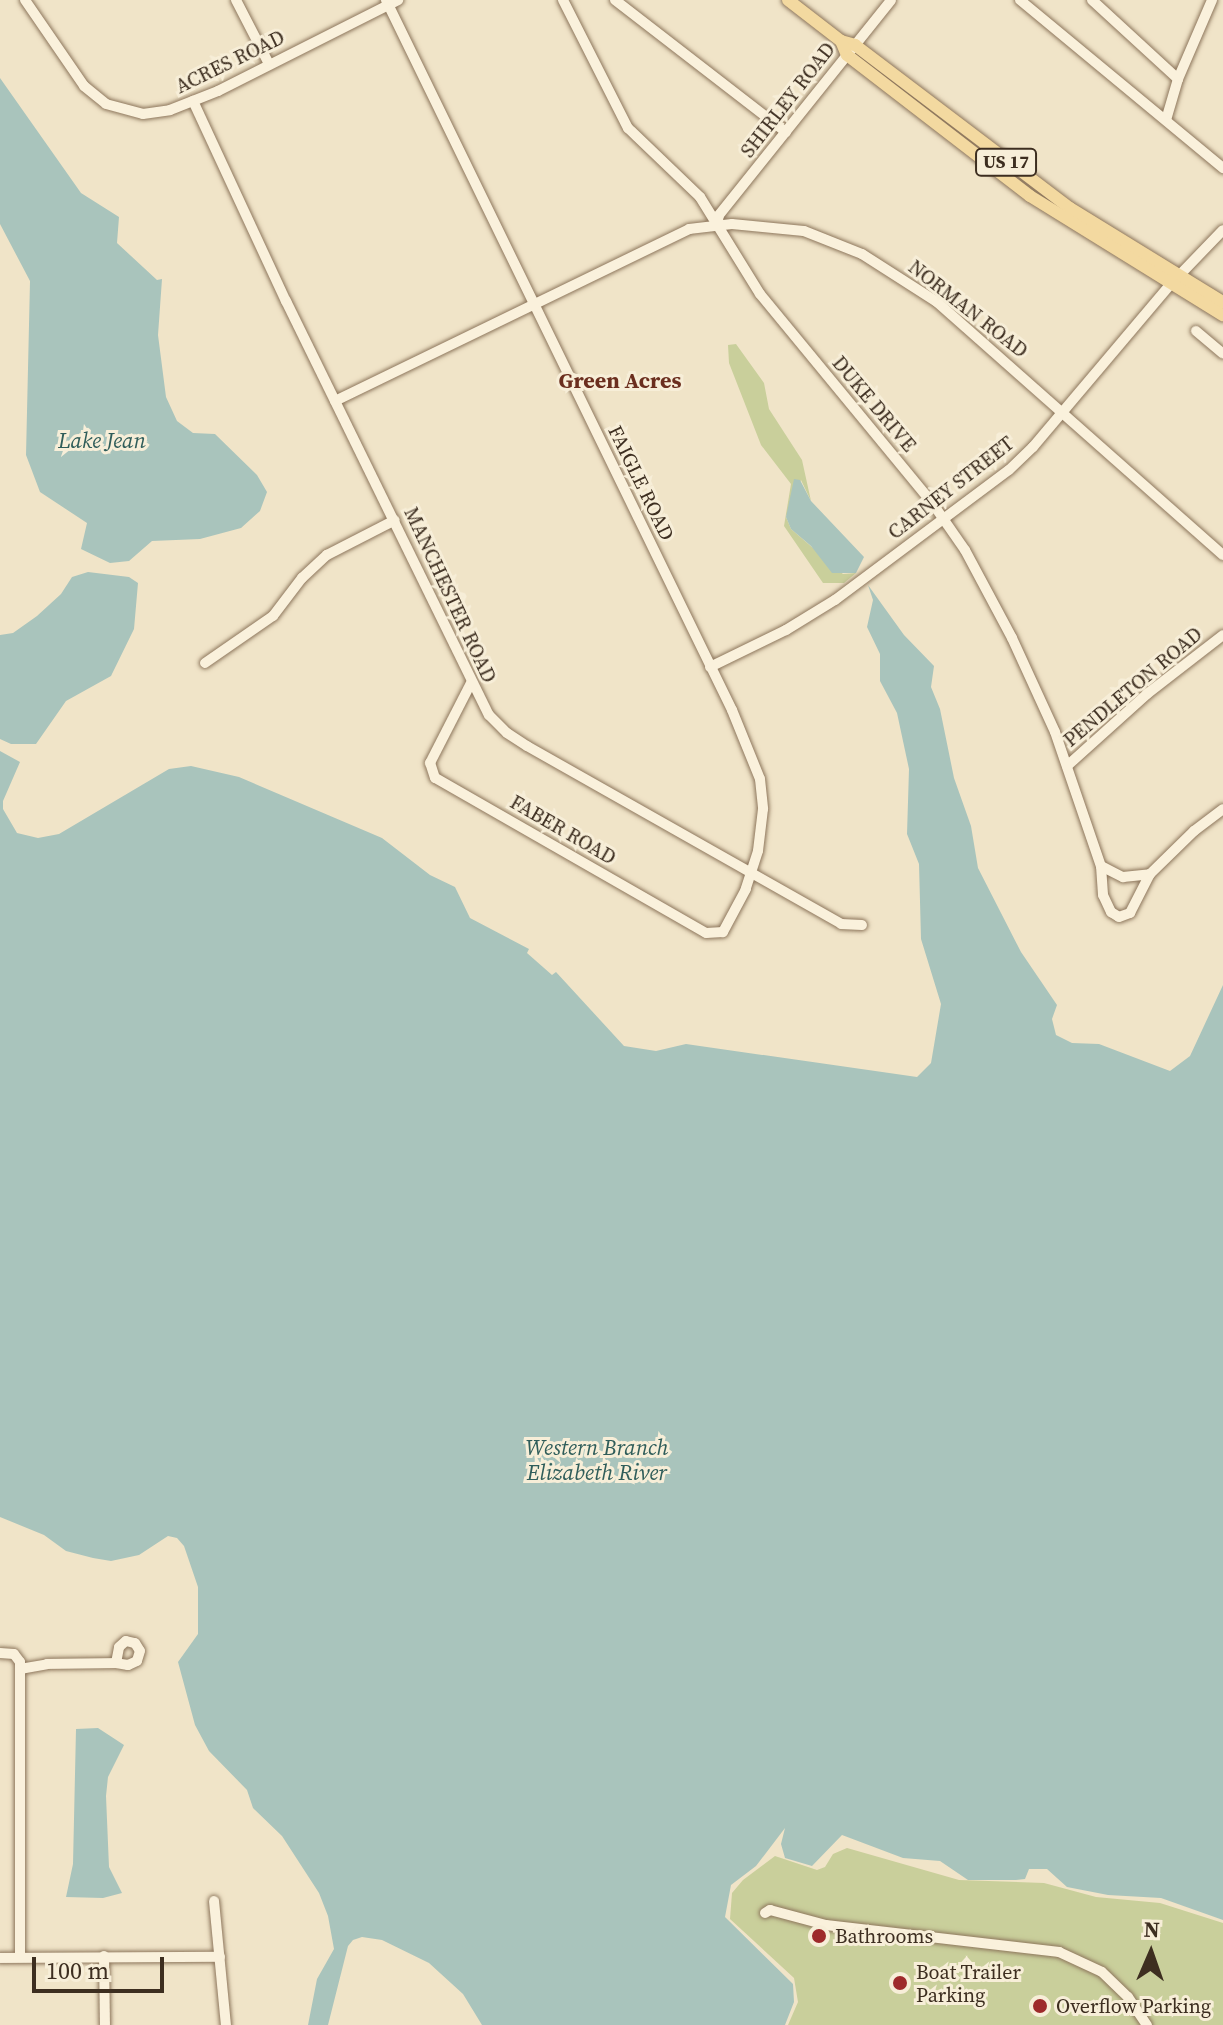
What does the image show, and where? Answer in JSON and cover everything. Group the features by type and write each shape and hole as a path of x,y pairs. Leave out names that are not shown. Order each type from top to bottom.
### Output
{"main road":[{"name":"US 17","path":"788,0 1030,196 1174,281 1223,315"},
{"name":"US 17","path":"1174,281 1223,302"}],"street":[{"name":"ACRES ROAD","path":"25,0 74,74 106,104 143,114 170,110 193,101 391,2"},
{"path":"236,0 269,64"},
{"name":"DUKE DRIVE","path":"563,0 618,114 639,141 700,197 784,325 944,519 1012,638 1067,766 1101,866 1106,904 1119,917 1130,913 1150,874 1194,831 1223,809"},
{"path":"615,0 786,132"},
{"name":"SHIRLEY ROAD","path":"717,224 719,215 891,0"},
{"path":"1020,0 1223,168"},
{"path":"1092,0 1178,79"},
{"path":"1166,120 1178,79 1212,0"},
{"name":"FAIGLE ROAD","path":"391,2 533,305 750,753 763,794 762,831 752,874 723,932 706,933"},
{"name":"MANCHESTER ROAD","path":"193,101 489,715 507,733 752,874 841,924 862,925"},
{"name":"NORMAN ROAD","path":"335,401 675,234 717,224 804,231 862,254 937,302 1223,555"},
{"name":"CARNEY STREET","path":"710,667 814,614 1009,470 1063,412 1174,281 1223,230"},
{"path":"1196,331 1223,354"},
{"path":"205,663 273,616 302,578 327,555 395,520"},
{"name":"PENDLETON ROAD","path":"1067,766 1147,694 1223,635"},
{"name":"FABER ROAD","path":"471,683 430,763 438,779 706,933"},
{"path":"1101,866 1123,877 1150,874"},
{"path":"0,1653 15,1655 20,1669 20,1957"},
{"path":"20,1669 47,1664 116,1663"},
{"path":"214,1901 226,2025"},
{"path":"765,1913 770,1910 826,1925 1059,1952 1102,1972 1128,1997 1147,2025"},
{"path":"104,1956 105,2025"},
{"path":"0,1958 220,1957"}],"green space":[{"path":"736,344 764,383 769,409 802,460 811,501 801,480 786,517 791,529 843,574 856,573 844,583 823,583 784,526 791,484 761,445 729,363 728,345"},
{"path":"847,1848 959,1880 1044,1883 1096,1897 1160,1903 1223,1923 1223,2025 788,2025 798,2002 794,1978 730,1919 732,1893 743,1880 775,1856 817,1870 825,1867 833,1854"}],"water":[{"name":"Lake Jean","path":"0,78 81,193 119,217 117,243 157,280 162,279 158,335 166,397 177,421 193,433 215,434 257,475 267,492 260,511 241,528 200,539 152,541 129,561 110,563 81,549 87,523 40,492 26,455 30,281 0,224"},
{"path":"794,479 800,480 811,501 864,557 856,573 832,573 811,546 791,529 786,517"},
{"path":"88,572 129,577 138,583 134,629 111,676 66,701 36,744 11,744 0,739 0,635 13,633 37,616 61,594 72,577"},
{"name":"Western Branch Elizabeth River","path":"868,585 904,635 934,666 931,687 940,709 954,778 971,826 978,868 1021,952 1057,1005 1052,1019 1056,1035 1072,1043 1099,1044 1170,1071 1190,1056 1223,985 1223,1920 1161,1898 1108,1895 1067,1887 1047,1869 1029,1869 1025,1879 968,1880 940,1861 903,1858 842,1835 812,1866 785,1858 781,1844 785,1828 756,1866 731,1885 725,1917 793,1984 794,2002 785,2025 482,2025 463,1994 429,1963 382,1940 362,1937 348,1946 328,2025 308,2025 317,1979 334,1949 328,1916 319,1893 282,1836 253,1808 247,1790 209,1751 195,1725 178,1662 198,1634 198,1587 184,1546 177,1538 168,1536 139,1555 111,1561 66,1551 44,1535 0,1517 0,751 20,762 3,801 3,809 17,833 38,838 59,834 169,769 191,766 239,777 382,838 430,875 455,887 470,918 529,949 527,953 552,975 556,972 624,1046 656,1051 686,1044 917,1077 931,1063 941,1004 921,939 919,864 907,834 909,769 897,713 880,681 880,654 867,627 873,600"},
{"path":"98,1728 124,1745 108,1777 106,1796 109,1867 122,1893 103,1898 66,1897 73,1864 76,1729"}],"place":[{"name":"Bathrooms","path":"819,1936"},
{"name":"Boat Trailer Parking","path":"900,1983"},
{"name":"Overflow Parking","path":"1040,2006"}],"district":[{"name":"Green Acres","path":"620,381"}]}
